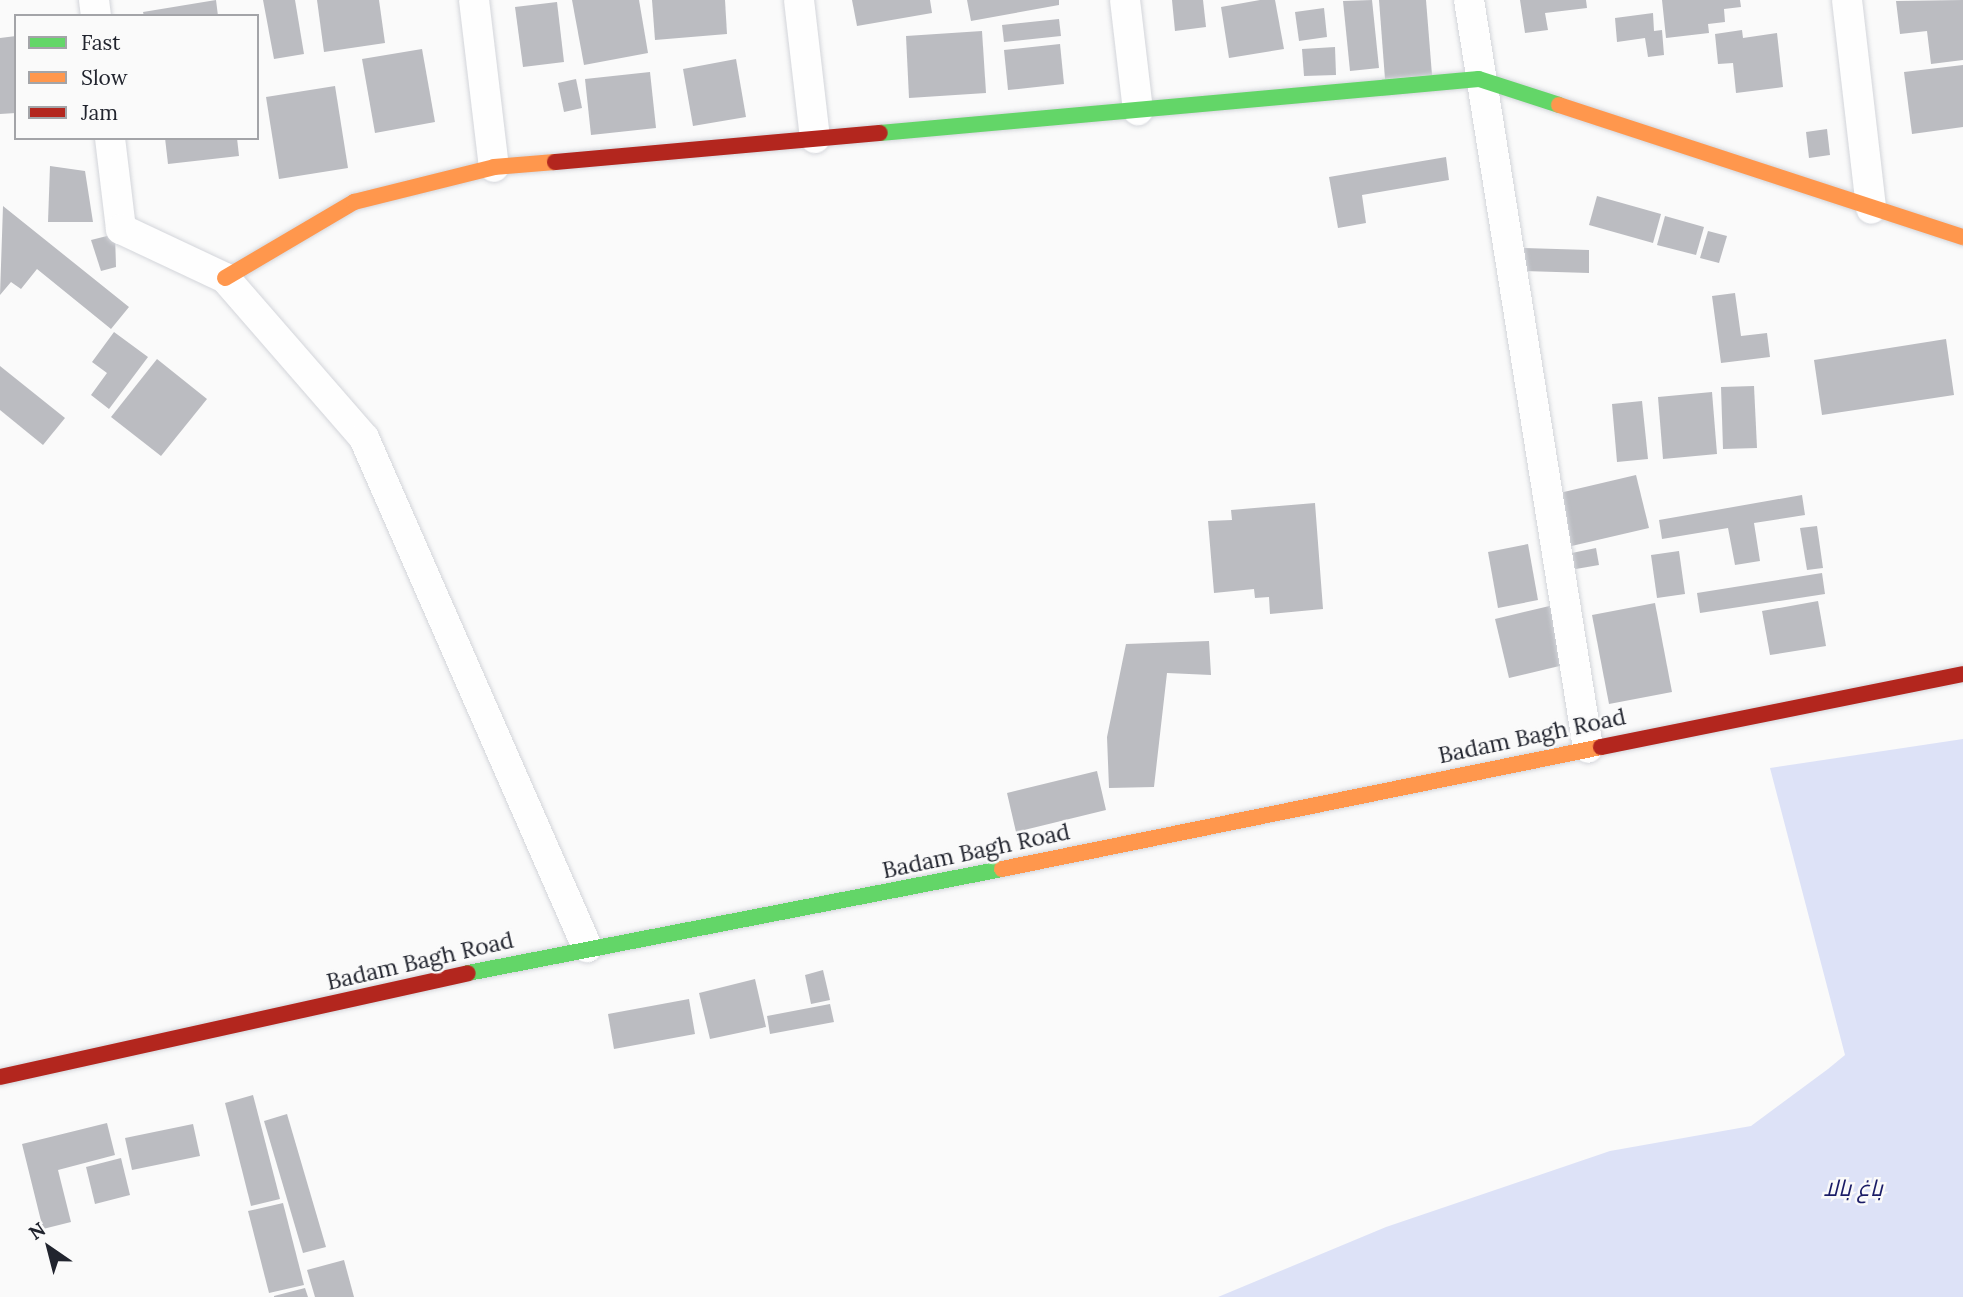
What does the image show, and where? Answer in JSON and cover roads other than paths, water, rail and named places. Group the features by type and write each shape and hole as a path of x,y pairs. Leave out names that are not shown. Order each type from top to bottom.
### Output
{"main road":[{"path":"225,278 354,202 494,167 1479,79 1963,237"},
{"name":"Badam Bagh Road","path":"0,1077 587,947 898,890 1963,674"}],"street":[{"path":"474,0 494,167"},
{"path":"799,0 815,138"},
{"path":"1125,0 1138,110"},
{"path":"1468,0 1588,748"},
{"path":"1847,0 1871,209"},
{"path":"110,140 121,229 225,278 364,438 587,947"}],"park label":[{"name":"باغ بالا","path":"1853,1188"}]}
